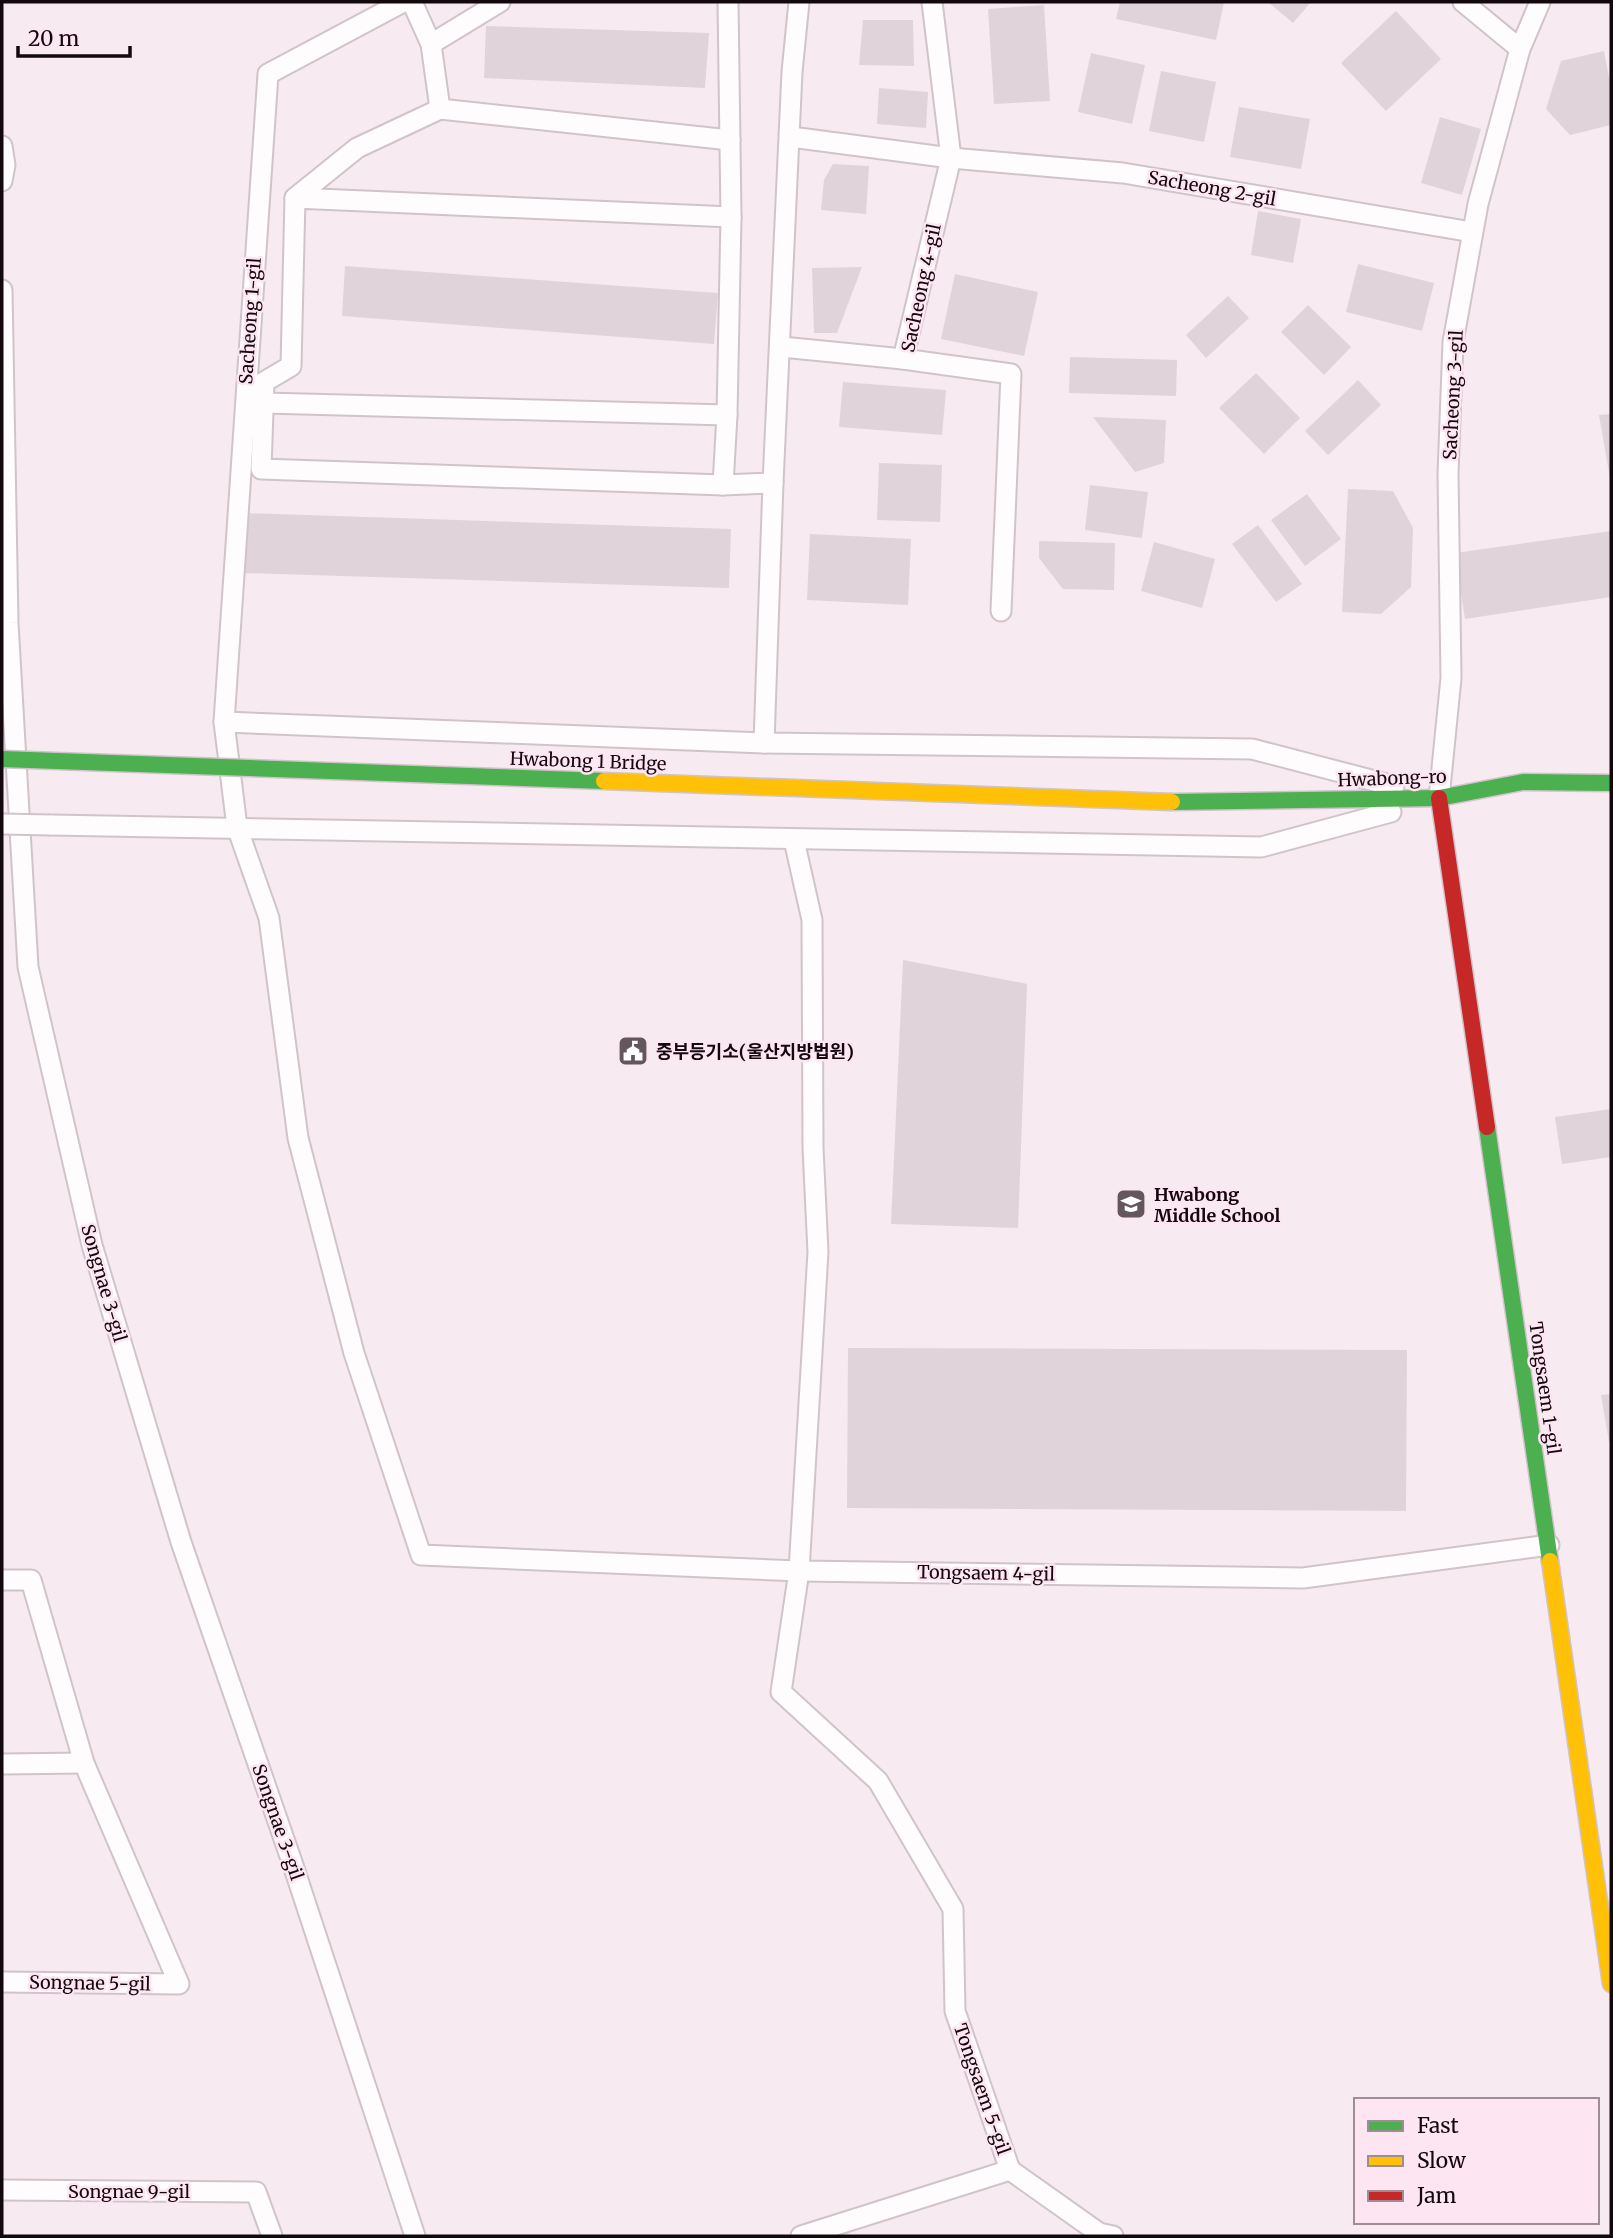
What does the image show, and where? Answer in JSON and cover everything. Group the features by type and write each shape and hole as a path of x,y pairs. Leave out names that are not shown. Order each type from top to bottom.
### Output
{"street":[{"name":"Hwabong 1 Bridge","path":"2,759 1172,802"},
{"name":"Hwabong-ro","path":"1172,802 1439,798 1522,782 1611,783"},
{"name":"Tongsaem 1-gil","path":"1439,798 1611,1984"}],"lane":[{"name":"Sacheong 1-gil","path":"224,722 268,74 403,2"},
{"path":"412,2 431,44 440,109"},
{"path":"431,44 500,2"},
{"path":"723,485 731,217 728,2"},
{"path":"764,743 772,483 782,347 792,72 799,2"},
{"name":"Sacheong 4-gil","path":"932,2 951,158 903,359 1011,373 1001,611"},
{"path":"1464,2 1520,49"},
{"name":"Sacheong 3-gil","path":"1439,798 1451,678 1448,474 1453,342 1472,232 1520,49 1540,2"},
{"path":"730,140 440,109 357,148 295,198 291,366 264,382 261,469 723,485 772,483"},
{"name":"Sacheong 2-gil","path":"791,137 951,158 1123,173 1472,232"},
{"path":"2,146 5,165 2,181"},
{"path":"295,198 731,217"},
{"name":"Songnae 3-gil","path":"2,290 8,623 28,967 92,1245 174,1517 292,1862 415,2236"},
{"path":"782,347 903,359"},
{"path":"264,403 727,415"},
{"path":"237,827 224,722 764,743 1252,749 1439,798"},
{"path":"2,824 237,827 450,835 1261,847 1439,798"},
{"name":"Tongsaem 4-gil","path":"237,827 269,918 298,1138 354,1353 421,1555 799,1571 1303,1578 1549,1545"},
{"path":"794,840 812,920 813,1148 818,1252 799,1571"},
{"name":"Tongsaem 5-gil","path":"799,1571 781,1692 878,1781 953,1909 955,2011 1010,2170"},
{"path":"2,1580 31,1580 84,1763 2,1764"},
{"name":"Songnae 5-gil","path":"2,1982 179,1984 84,1763"},
{"path":"801,2236 1010,2170 1104,2235"},
{"name":"Songnae 9-gil","path":"2,2190 256,2192 272,2236"}],"building":[{"path":"1120,2 1224,2 1216,40 1116,19"},
{"path":"1268,2 1311,2 1293,23"},
{"path":"1044,5 1050,101 994,104 988,9"},
{"path":"1396,11 1441,59 1386,111 1341,63"},
{"path":"863,20 913,20 914,66 859,65"},
{"path":"486,26 709,33 705,88 484,78"},
{"path":"1604,51 1611,88 1611,125 1570,135 1546,109 1561,61"},
{"path":"1091,53 1145,65 1132,124 1078,112"},
{"path":"1161,71 1216,82 1204,142 1149,131"},
{"path":"879,88 928,92 926,128 877,124"},
{"path":"1239,107 1310,119 1301,169 1230,157"},
{"path":"1440,117 1481,129 1462,195 1421,183"},
{"path":"833,164 869,166 866,214 821,210 824,180"},
{"path":"1258,211 1301,219 1293,263 1251,255"},
{"path":"1358,264 1434,283 1422,331 1346,312"},
{"path":"345,266 718,293 714,344 342,316"},
{"path":"862,267 837,333 814,333 812,268"},
{"path":"955,274 1038,292 1024,356 941,339"},
{"path":"1228,296 1249,318 1206,358 1186,335"},
{"path":"1308,305 1351,347 1324,375 1281,332"},
{"path":"1070,357 1177,360 1176,396 1069,393"},
{"path":"1256,373 1300,418 1264,454 1219,408"},
{"path":"1358,380 1381,405 1328,455 1305,431"},
{"path":"843,382 946,390 942,435 839,427"},
{"path":"1611,414 1611,478 1610,478 1599,415"},
{"path":"1093,417 1166,420 1164,463 1135,472"},
{"path":"879,463 942,465 940,522 877,520"},
{"path":"1090,485 1148,492 1142,538 1085,530"},
{"path":"1348,489 1393,491 1413,528 1411,587 1381,614 1342,612"},
{"path":"1307,494 1341,539 1305,566 1271,520"},
{"path":"244,513 731,529 729,588 243,573"},
{"path":"1258,525 1302,584 1276,602 1232,544"},
{"path":"1611,531 1611,597 1465,619 1455,553"},
{"path":"810,534 911,539 908,605 807,600"},
{"path":"1039,541 1115,543 1114,590 1063,589 1039,558"},
{"path":"1154,542 1215,559 1202,608 1141,591"},
{"path":"903,960 1027,984 1018,1228 891,1224"},
{"path":"1611,1109 1611,1157 1562,1164 1555,1117"},
{"path":"848,1348 1407,1350 1406,1511 847,1508"},
{"path":"1611,1394 1611,1442 1609,1442 1601,1395"}],"traffic: fast":[{"path":"2,759 604,781"},
{"path":"1172,802 1439,798 1523,782 1611,783"},
{"path":"1487,1127 1550,1561"}],"traffic: slow":[{"path":"604,781 1172,802"},
{"path":"1550,1561 1611,1984"}],"traffic: jam":[{"path":"1439,798 1487,1127"}],"place":[{"name":"중부등기소(울산지방법원)","path":"633,1051"},
{"name":"Hwabong Middle School","path":"1131,1204"}]}
